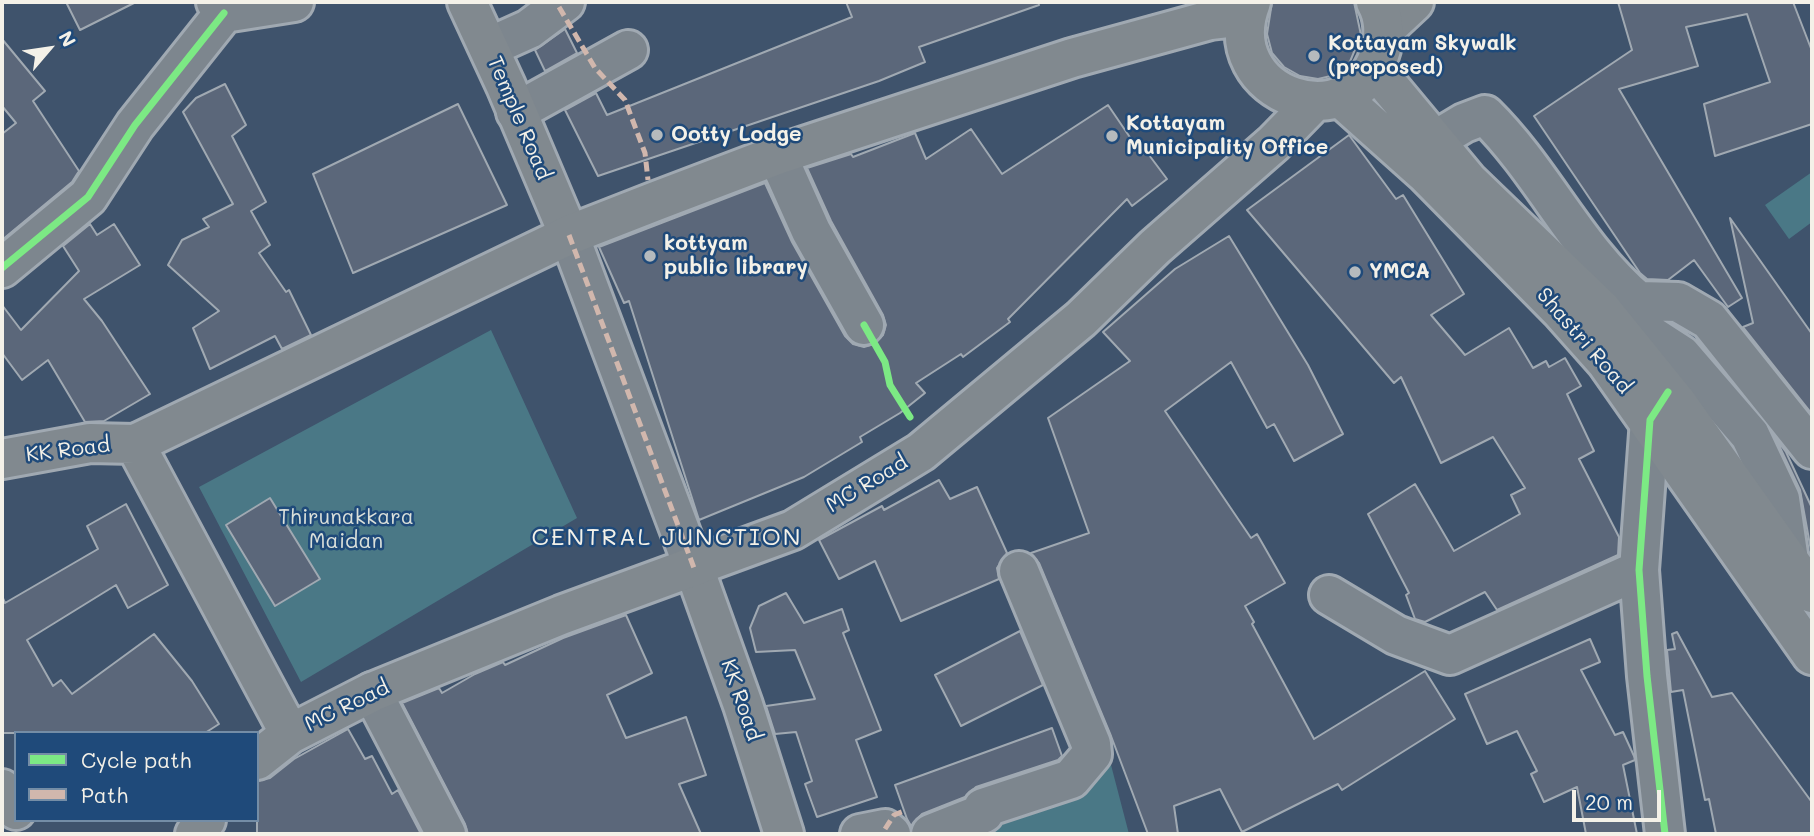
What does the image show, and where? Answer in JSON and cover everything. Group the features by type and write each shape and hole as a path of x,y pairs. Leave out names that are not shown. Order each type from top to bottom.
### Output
{"main road":[{"name":"Temple Road","path":"467,2 489,47 569,235"},
{"path":"1374,68 1380,16 1414,2"},
{"path":"290,734 135,444 569,235 777,155 1072,58 1248,9 1245,47 1259,76 1283,96 1327,100"},
{"name":"MC Road","path":"259,758 290,734 372,692 561,615 793,530 921,452 1081,319 1155,247 1274,143 1327,100 1360,86 1374,68"},
{"name":"Shastri Road","path":"1374,68 1434,141 1503,217 1605,293 1659,406 1812,655"},
{"name":"Shastri Road","path":"1327,100 1425,173 1560,310 1607,363 1659,406 1801,550 1812,593"},
{"name":"KK Road","path":"2,459 90,443 135,444"},
{"name":"KK Road","path":"694,568 743,705 784,834"},
{"path":"2,789 14,807"}],"street":[{"path":"2,268 88,197 135,125 220,7 294,2"},
{"path":"489,47 529,29 567,3"},
{"path":"516,112 628,50"},
{"path":"1434,141 1464,123 1485,115 1515,145 1605,293 1627,320 1681,355 1750,435 1801,550"},
{"path":"777,155 811,231 864,325"},
{"path":"569,235 694,568"},
{"path":"1605,293 1638,302 1678,302 1709,320 1812,449"},
{"path":"1659,406 1639,570 1647,676 1665,834"},
{"path":"1329,595 1396,635 1450,655 1639,570"},
{"path":"931,834 985,813 982,807 1071,779 1092,754 1091,744 1019,571"},
{"path":"372,692 446,834"},
{"path":"860,834 885,829 891,834"}],"green space":[{"path":"1812,172 1812,222 1789,239 1765,205"},
{"name":"Thirunakkara Maidan","path":"491,330 577,518 301,682 199,487"},
{"path":"1111,765 1129,834 943,834"}],"building":[{"path":"66,2 136,2 80,30"},
{"path":"846,2 1038,2 1039,5 919,47 925,62 879,81 598,176 565,110 596,93 607,115 852,17"},
{"path":"1272,2 1354,2 1361,35 1349,64 1335,75 1318,79 1300,76 1284,67 1272,53 1267,34"},
{"path":"1618,2 1793,2 1812,51 1812,124 1715,156 1704,104 1770,82 1747,14 1686,27 1698,66 1619,89 1742,298 1728,307 1694,260 1668,280 1647,279 1640,273 1534,116 1632,50"},
{"path":"565,29 577,53 545,71 535,50"},
{"path":"2,39 45,91 33,101 79,171 72,182 2,240 2,134 16,123 2,106"},
{"path":"225,84 246,125 232,136 266,202 251,211 270,245 259,253 286,292 289,290 311,335 282,349 275,336 210,369 193,328 219,311 168,265 182,240 209,227 203,219 233,204 183,112 196,98"},
{"path":"458,104 507,205 353,273 313,174"},
{"path":"1108,105 1142,155 1146,151 1167,179 1132,206 1127,199 1008,319 1010,322 963,357 961,354 916,383 925,393 900,413 860,437 862,442 804,477 699,520 629,301 624,303 599,247 765,183 792,242 845,336 853,344 864,347 874,344 883,335 886,325 883,315 831,221 807,168 851,154 853,157 915,133 926,159 971,129 1002,174"},
{"path":"1349,135 1396,199 1403,195 1464,294 1431,315 1465,355 1509,328 1533,368 1546,361 1549,367 1565,358 1581,386 1567,394 1594,451 1579,459 1619,537 1618,555 1497,610 1485,592 1425,622 1415,619 1406,595 1409,593 1368,514 1415,484 1454,551 1520,514 1511,495 1525,488 1493,437 1441,463 1401,377 1394,383 1247,210"},
{"path":"1730,218 1812,334 1812,414 1743,327 1753,323"},
{"path":"90,224 97,235 114,224 140,265 84,299 102,321 150,394 104,421 85,422 48,360 22,380 2,353 2,305 21,330 79,271 63,246"},
{"path":"1229,236 1308,365 1343,434 1294,461 1274,424 1267,428 1231,362 1165,411 1251,538 1257,534 1285,583 1245,606 1254,622 1252,624 1314,739 1425,671 1455,719 1342,790 1338,784 1242,832 1220,789 1174,806 1178,834 1148,834 1111,736 1039,563 1031,553 1089,533 1048,418 1130,361 1103,332 1175,269"},
{"path":"1776,439 1786,452 1812,508 1812,556 1800,490"},
{"path":"939,480 950,499 977,487 1007,553 997,568 999,579 901,621 875,561 839,579 819,540 882,506 884,510"},
{"path":"270,498 320,579 275,606 226,525"},
{"path":"126,504 168,585 128,608 116,585 27,640 53,686 61,680 72,694 154,634 192,681 219,724 208,731 2,733 2,596 5,603 98,549 87,526"},
{"path":"786,593 804,623 842,609 849,630 843,633 881,730 856,740 877,797 817,817 805,784 812,781 796,732 775,734 766,706 815,699 795,650 756,652 750,628 759,606"},
{"path":"626,615 652,673 607,695 626,738 686,717 706,775 679,784 701,834 468,834 402,703 439,688 442,693 503,662 505,665 563,638"},
{"path":"1020,631 1043,685 961,726 935,675"},
{"path":"1677,632 1712,697 1732,693 1811,801 1812,834 1716,834 1709,799 1705,800 1683,690 1671,692 1667,650 1675,649 1672,634"},
{"path":"1590,639 1600,662 1581,670 1615,735 1623,732 1634,756 1635,760 1623,765 1637,834 1586,834 1577,787 1544,802 1531,774 1537,771 1517,731 1487,744 1465,694"},
{"path":"1052,728 1062,756 1058,760 976,787 965,797 922,814 911,826 895,785"},
{"path":"348,729 365,759 372,756 392,794 398,790 421,834 257,834 259,781 270,778 294,759"}],"marked path":[{"path":"559,7 595,68 625,100 645,153 648,180"},
{"path":"569,235 694,568"},
{"path":"885,829 894,815 904,811"}],"cycle path":[{"path":"2,268 88,197 135,125 224,13"},
{"path":"864,325 885,362 890,385 910,417"},
{"path":"1665,834 1647,676 1639,570 1650,420 1668,392"}],"place":[{"name":"Kottayam Skywalk (proposed)","path":"1314,56"},
{"name":"Ootty Lodge","path":"657,135"},
{"name":"Kottayam Municipality Office","path":"1112,136"},
{"name":"kottyam public library","path":"650,256"},
{"name":"YMCA","path":"1355,272"}],"district":[{"name":"CENTRAL JUNCTION","path":"667,538"}]}
